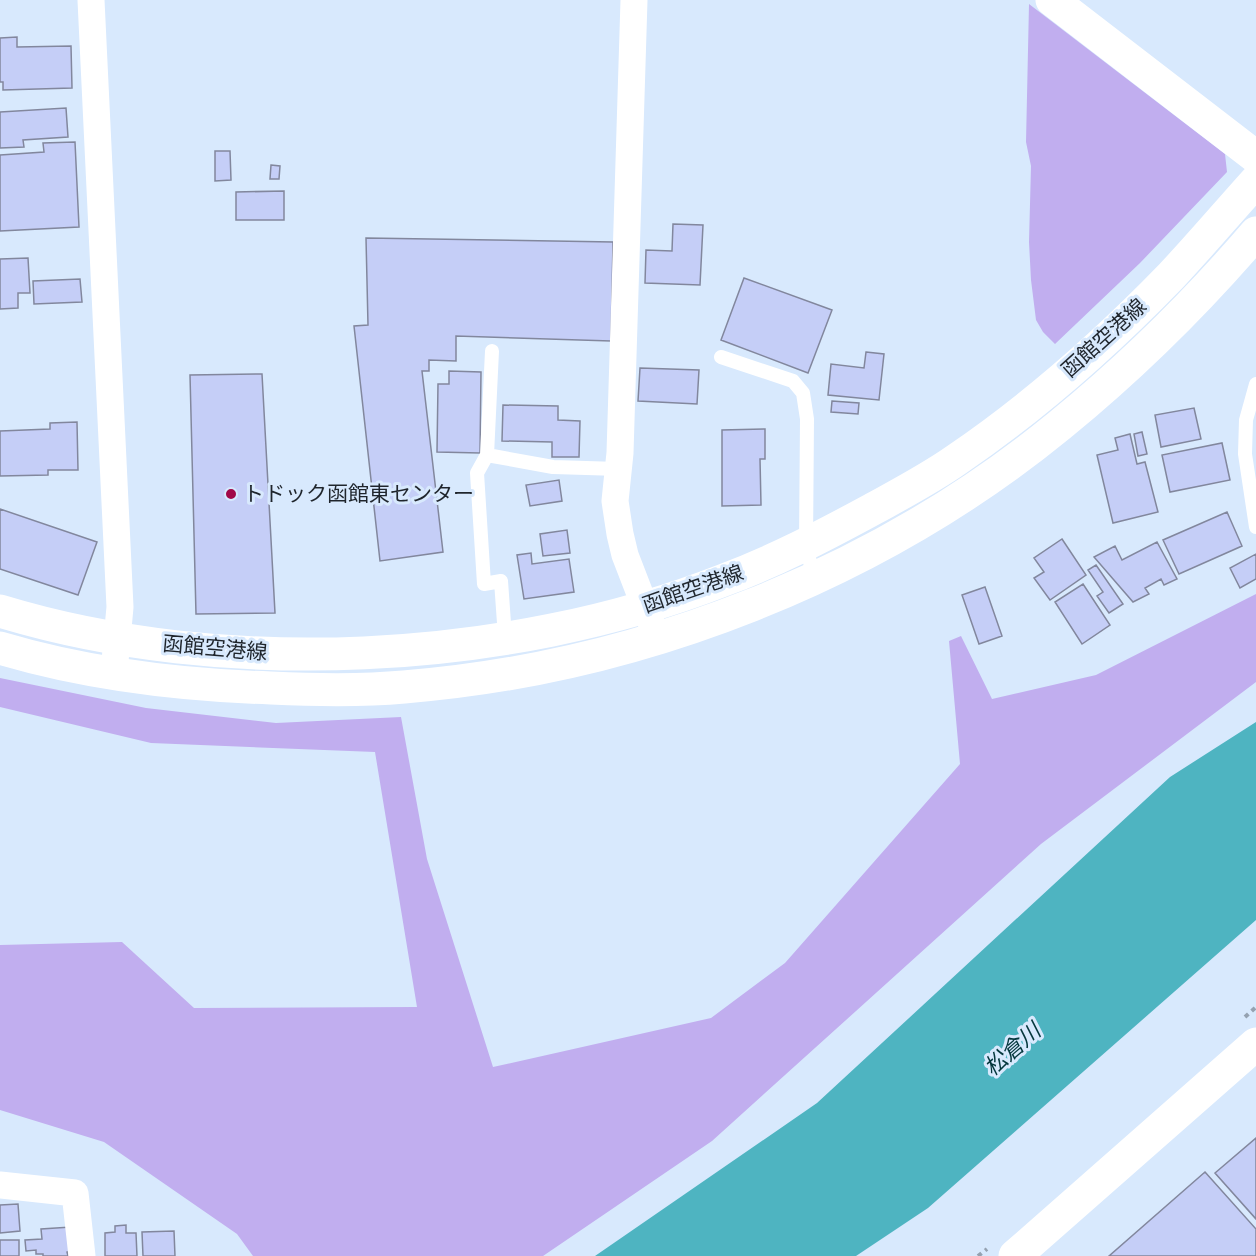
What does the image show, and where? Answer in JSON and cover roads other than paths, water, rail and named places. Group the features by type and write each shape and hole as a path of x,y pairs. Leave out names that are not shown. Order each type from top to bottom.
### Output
{"main road":[{"path":"1052,0 1256,157"},
{"name":"函館空港線","path":"0,611 118,638 228,651 327,653 405,650 505,639 646,607 724,580 806,545 908,490 955,460 997,430 1086,358 1173,274 1256,181"},
{"name":"函館空港線","path":"0,648 52,661 114,672 226,686 344,690 401,687 499,676 656,639 709,621 814,579 866,552 957,498 1058,427 1139,356 1231,262 1256,233"},
{"path":"1015,1256 1256,1044"}],"street":[{"path":"91,0 120,607 114,672"},
{"path":"633,0 619,469 615,501 626,555 656,639"},
{"path":"0,1185 75,1193 82,1256"}],"lane":[{"path":"492,351 487,455 477,473 484,584 501,581 505,639"},
{"path":"722,357 793,381 802,393 807,418 806,545 814,579"},
{"path":"1256,384 1246,420 1245,454 1256,527"},
{"path":"487,455 554,467 619,469"}],"water":[{"name":"松倉川","path":"1256,722 1256,920 928,1208 856,1256 595,1256 817,1103 1170,777"}],"place":[{"name":"トドック函館東センター","path":"231,494"}]}
